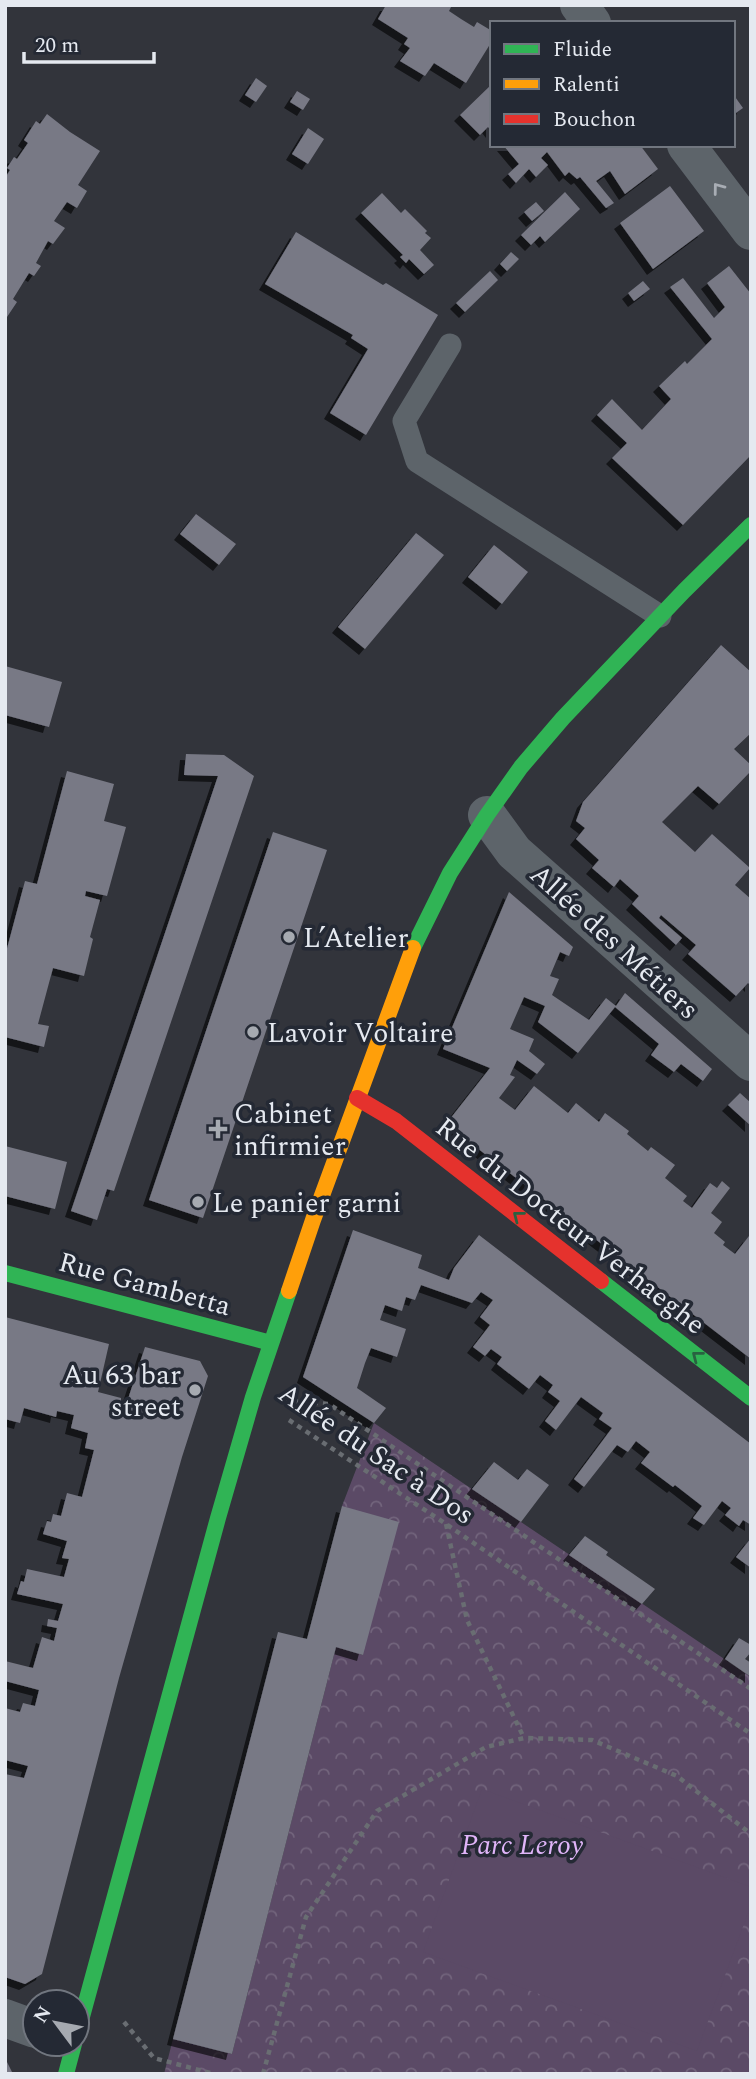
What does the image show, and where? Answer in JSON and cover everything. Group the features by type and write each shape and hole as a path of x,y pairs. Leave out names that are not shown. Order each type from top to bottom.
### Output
{"street":[{"path":"579,5 591,21"},
{"path":"688,147 751,231"},
{"path":"91,1988 214,1531 253,1397 357,1098 417,937 450,873 521,767 563,718 751,525"},
{"name":"Allée des Métiers","path":"487,815 514,852 751,1062"},
{"name":"Rue du Docteur Verhaeghe","path":"357,1098 396,1121 751,1398"},
{"name":"Rue Gambetta","path":"5,1273 271,1343"}],"lane":[{"path":"450,345 404,421 417,461 660,616"}],"path":[{"name":"Allée du Sac à Dos","path":"253,1397 446,1524 751,1734"},
{"name":"Allée du Sac à Dos","path":"253,1397 329,1404 751,1689"},
{"path":"446,1524 467,1620 524,1738"},
{"path":"263,2074 306,1917 377,1811 486,1747 524,1738 592,1740 677,1776 751,1834"},
{"path":"92,1984 155,2058 214,2074"}],"green space":[{"name":"Parc Leroy","path":"374,1423 751,1677 751,2074 164,2074 173,2039 232,2054 336,1647 363,1655 342,1506"},
{"path":"482,1789 751,1887 751,1905 697,2051 423,1952"}],"building":[{"path":"386,5 452,5 449,11 461,19 474,27 477,22 490,30 490,44 466,83 434,63 425,76 400,61 410,48 404,44 408,38 378,19"},
{"path":"256,78 267,86 256,102 245,95"},
{"path":"490,86 490,130 488,127 480,135 460,115"},
{"path":"297,91 310,99 303,110 290,102"},
{"path":"735,97 743,108 735,114"},
{"path":"47,114 100,151 78,185 87,191 77,208 67,202 54,221 65,228 53,244 48,241 36,263 41,266 34,276 29,273 13,299 17,302 5,320 5,178 10,170 7,168 28,143 24,140 36,121 40,124"},
{"path":"308,128 324,139 308,164 292,154"},
{"path":"505,147 642,147 658,169 625,194 610,171 596,181 614,203 606,208 580,177 577,179 569,172 565,176 547,152 541,158 548,165 536,177 529,169 516,183 508,174 519,164"},
{"path":"670,186 704,231 653,269 620,223"},
{"path":"565,192 580,209 545,242 540,236 531,245 521,235"},
{"path":"382,193 401,213 405,209 431,238 420,250 434,265 424,274 409,259 406,263 400,257 403,255 361,213"},
{"path":"536,202 544,211 532,221 524,212"},
{"path":"296,232 438,315 366,435 330,413 368,349 351,338 353,335 265,284"},
{"path":"511,252 519,259 507,271 500,264"},
{"path":"729,266 751,294 751,455 683,525 612,458 627,443 597,415 612,399 642,430 671,399 659,386 685,361 687,364 712,339 670,287 683,278 714,318 725,307 707,283"},
{"path":"490,271 498,280 465,312 456,303"},
{"path":"643,281 650,289 634,301 628,293"},
{"path":"196,514 236,544 219,565 180,534"},
{"path":"416,533 444,555 365,649 338,627"},
{"path":"494,545 528,572 502,604 468,577"},
{"path":"721,645 751,672 751,733 734,749 751,765 751,771 719,804 698,786 662,822 695,852 712,834 750,868 735,885 751,899 751,986 748,983 736,996 688,954 696,945 661,915 659,918 682,938 676,945 632,904 639,896 620,879 614,887 592,868 599,860 576,839 585,828 576,821 583,802"},
{"path":"5,666 62,682 49,727 5,715"},
{"path":"186,754 224,755 254,776 114,1191 107,1189 97,1220 71,1211 218,776 184,775"},
{"path":"67,771 114,784 104,821 126,827 107,896 86,891 85,896 100,900 90,937 93,939 84,976 53,968 38,1024 49,1026 44,1047 5,1037 5,956 25,881 37,884"},
{"path":"273,832 327,850 203,1218 149,1200"},
{"path":"509,892 573,947 569,956 560,952 550,976 559,979 552,995 589,1020 606,998 616,1006 625,993 712,1069 703,1081 681,1064 674,1072 651,1055 659,1044 615,1007 578,1053 538,1022 545,1006 524,997 510,1029 534,1039 529,1051 545,1064 537,1074 517,1060 510,1075 515,1077 499,1098 515,1110 534,1086 568,1113 576,1103 599,1122 605,1113 629,1131 627,1134 648,1151 651,1147 675,1165 665,1178 687,1196 683,1201 692,1208 710,1183 717,1188 722,1181 730,1188 711,1213 722,1222 714,1233 725,1242 723,1245 735,1254 749,1236 751,1238 751,1359 446,1124 490,1068 443,1049"},
{"path":"740,1093 751,1103 751,1126 728,1105"},
{"path":"5,1146 67,1162 55,1209 5,1196"},
{"path":"353,1230 422,1255 418,1268 449,1280 454,1268 479,1235 751,1444 751,1525 743,1520 739,1526 725,1515 731,1508 722,1501 704,1525 693,1518 702,1506 641,1463 650,1452 636,1441 628,1452 617,1445 584,1487 574,1479 612,1428 599,1419 603,1413 581,1397 556,1430 545,1421 560,1401 548,1392 553,1385 540,1375 529,1389 497,1364 502,1357 491,1349 485,1356 473,1347 490,1325 480,1317 493,1300 481,1292 472,1303 421,1285 415,1300 406,1297 402,1311 385,1305 380,1320 406,1329 397,1357 371,1348 365,1363 357,1388 386,1408 374,1423 303,1377"},
{"path":"5,1317 109,1344 98,1392 121,1398 121,1401 127,1402 145,1347 200,1361 208,1376 119,1678 42,1974 25,1984 5,1977 5,1774 24,1778 28,1766 5,1760 5,1708 20,1712 23,1703 35,1706 39,1690 5,1681 5,1661 33,1668 42,1637 54,1641 57,1628 47,1626 48,1619 58,1621 63,1604 17,1594 27,1569 64,1577 69,1559 62,1558 67,1541 43,1534 47,1521 51,1522 53,1514 61,1516 67,1493 82,1497 94,1450 85,1448 88,1433 71,1428 74,1415 57,1411 56,1417 24,1408 20,1423 5,1419"},
{"path":"494,1462 518,1480 527,1469 549,1485 521,1522 472,1489"},
{"path":"342,1506 399,1522 363,1655 336,1647 232,2054 173,2039 278,1632 307,1639"},
{"path":"585,1536 608,1552 606,1555 655,1589 642,1604 569,1555"},
{"path":"751,1538 751,1568 736,1557"},
{"path":"739,1638 751,1645 751,1652 745,1659 751,1663 751,1677 725,1659"},
{"path":"5,2058 13,2074 5,2074"}],"traffic: fast":[{"path":"413,948 450,873 521,767 563,718 751,525"},
{"path":"5,1273 271,1343"},
{"path":"601,1281 751,1398"},
{"path":"90,1988 218,1518 253,1397 289,1291"},
{"path":"66,2074 70,2058"}],"traffic: slow":[{"path":"289,1291 413,948"}],"traffic: jam":[{"path":"357,1098 396,1121 601,1281"}],"place":[{"name":"L’Atelier","path":"289,937"},
{"name":"Lavoir Voltaire","path":"253,1032"},
{"name":"Cabinet infirmier","path":"218,1129"},
{"name":"Le panier garni","path":"198,1202"},
{"name":"Au 63 bar street","path":"195,1390"}]}
